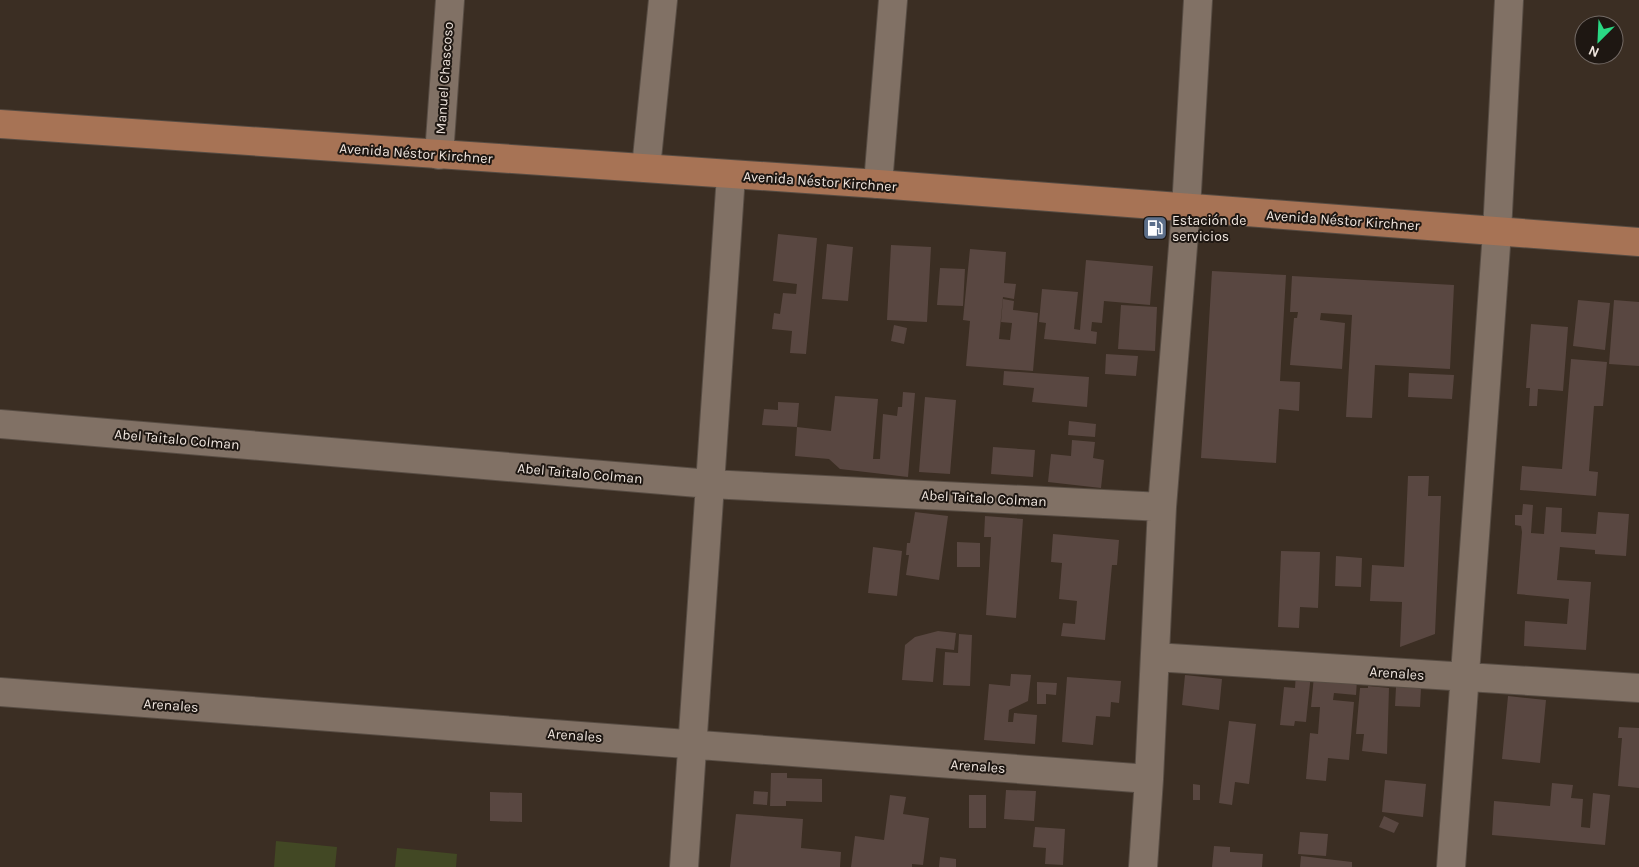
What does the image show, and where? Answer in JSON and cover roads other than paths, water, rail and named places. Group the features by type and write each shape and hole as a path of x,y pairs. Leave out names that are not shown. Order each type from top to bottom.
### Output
{"main road":[{"name":"Avenida Néstor Kirchner","path":"0,124 878,184 1639,242"}],"street":[{"name":"Manuel Chascoso","path":"439,155 450,0"},
{"path":"646,168 663,0"},
{"path":"878,184 893,0"},
{"path":"1143,867 1162,507 1186,208 1198,0"},
{"path":"1451,867 1497,232 1509,0"},
{"path":"684,867 731,175"},
{"name":"Abel Taitalo Colman","path":"0,424 710,484 1162,507"},
{"name":"Arenales","path":"1155,657 1639,688"},
{"name":"Arenales","path":"0,692 1149,779"}],"place":[{"name":"Estación de servicios","path":"1155,228"}]}
